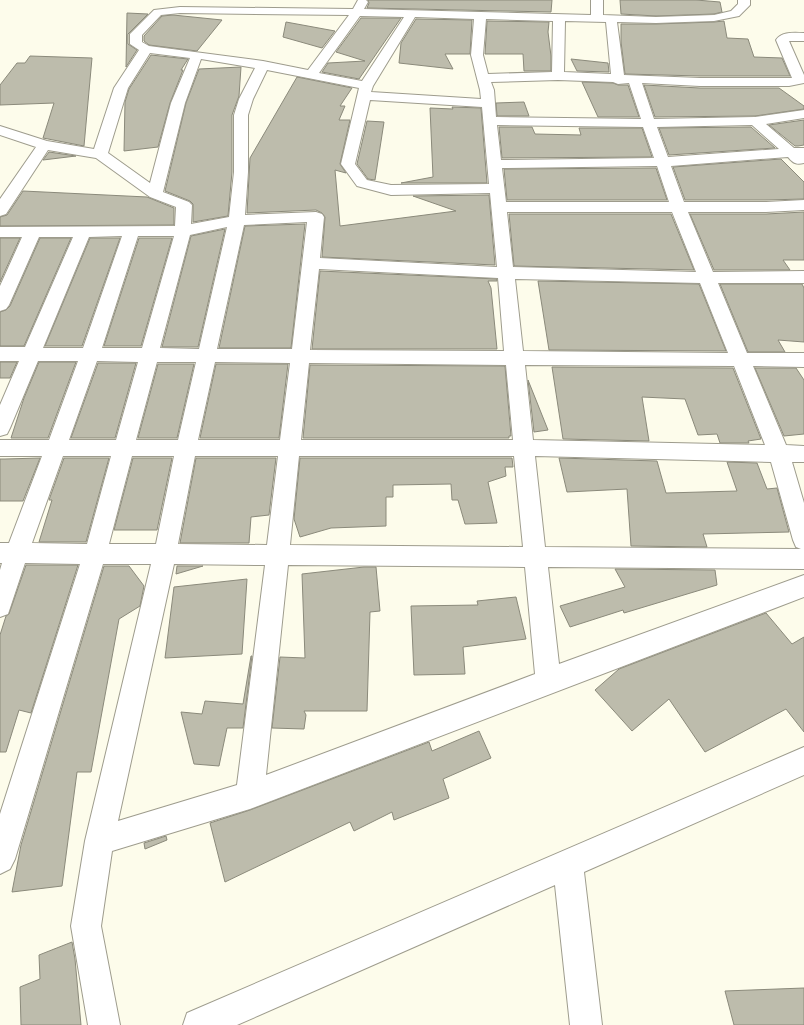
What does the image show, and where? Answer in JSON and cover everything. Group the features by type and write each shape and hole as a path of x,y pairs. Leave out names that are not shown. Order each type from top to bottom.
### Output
{"street":[{"path":"311,75 357,12 363,0"},
{"path":"447,14 452,0"},
{"path":"597,0 597,19"},
{"path":"744,0 744,5 735,14 714,18 656,20 559,18 515,11 480,16 412,13 180,10 158,12 136,34 136,44 146,49 197,55 263,66 311,75 365,91 489,112 649,123 754,121 804,114"},
{"path":"412,13 365,91 348,164 362,183 391,190 498,198 678,207 804,205"},
{"path":"480,16 477,55 489,112 548,681"},
{"path":"558,76 559,18"},
{"path":"611,19 626,80 649,123 661,162 678,207 779,454 804,540"},
{"path":"483,78 558,76 700,82 788,82 799,80 782,40 787,36 804,36"},
{"path":"100,154 121,88 146,49"},
{"path":"155,194 178,103 197,55"},
{"path":"104,1025 86,926 99,841 165,555 186,448 237,220 241,172 241,115 246,99 263,66"},
{"path":"754,121 798,153 804,166"},
{"path":"0,130 44,145 100,154 155,194 184,205 183,231 148,356 125,448 95,554 0,859"},
{"path":"0,211 44,145"},
{"path":"494,164 661,162 798,153"},
{"path":"0,232 183,231 237,220 316,217 250,795"},
{"path":"0,305 34,231"},
{"path":"0,428 84,231"},
{"path":"0,606 9,553 56,448 90,355 132,231"},
{"path":"311,263 506,272 707,278 804,277"},
{"path":"0,354 804,360"},
{"path":"0,448 524,448 804,454"},
{"path":"9,553 804,559"},
{"path":"99,841 250,795 548,681 804,586"},
{"path":"199,1025 804,761"},
{"path":"568,864 586,1025"}],"building":[{"path":"368,0 552,0 551,12 367,8 369,3"},
{"path":"620,0 696,0 720,2 722,12 714,14 656,16 621,14"},
{"path":"127,13 148,14 128,34 128,44 137,50 126,67"},
{"path":"173,15 222,20 197,51 149,45 144,41 144,36 162,16"},
{"path":"361,18 401,18 359,79 322,72 328,63 365,61 336,52"},
{"path":"416,19 472,20 470,54 445,54 453,69 399,63 401,43"},
{"path":"487,21 549,22 548,32 551,71 524,71 523,54 485,54"},
{"path":"724,21 727,38 748,39 754,57 782,58 790,76 625,74 621,42 621,24"},
{"path":"286,22 335,31 322,48 283,37"},
{"path":"151,55 188,59 181,70 183,70 170,103 158,147 124,151 125,102 129,89"},
{"path":"30,56 92,58 84,146 43,138 54,103 0,105 0,85 17,63 25,63"},
{"path":"571,59 608,63 609,72 577,71"},
{"path":"241,67 239,96 232,115 232,172 228,216 193,222 193,204 190,201 165,191 186,103 199,69"},
{"path":"297,77 352,88 340,106 345,106 339,120 350,120 340,164 346,173 335,170 340,226 456,211 413,196 489,195 495,265 322,257 325,217 322,213 316,210 247,213 250,158"},
{"path":"582,82 628,85 639,117 598,117"},
{"path":"644,85 700,88 779,88 804,106 804,109 755,116 655,117"},
{"path":"524,102 529,116 497,116 496,103"},
{"path":"452,107 481,108 487,183 401,183 433,177 430,108 453,109"},
{"path":"804,120 804,145 798,146 795,146 769,125"},
{"path":"367,121 384,122 375,180 368,179 357,164"},
{"path":"499,127 532,127 535,134 581,135 579,128 642,128 652,157 502,158"},
{"path":"751,127 775,148 669,155 659,128"},
{"path":"49,152 76,156 43,160"},
{"path":"781,159 804,182 804,199 685,200 673,167"},
{"path":"656,168 667,200 507,200 504,169"},
{"path":"23,191 147,197 174,208 174,225 0,226 0,217 7,215"},
{"path":"804,212 804,260 783,260 790,270 714,270 690,214 766,214"},
{"path":"509,214 671,214 694,270 514,266"},
{"path":"305,224 291,348 219,348 245,226"},
{"path":"225,229 198,347 162,347 191,236"},
{"path":"0,238 20,238 0,282"},
{"path":"40,238 71,238 24,346 0,346 0,312 6,310 10,306"},
{"path":"90,238 120,238 82,346 45,346"},
{"path":"139,238 172,238 141,346 104,346"},
{"path":"320,271 497,279 497,281 488,281 491,288 497,349 312,349"},
{"path":"538,281 699,284 726,351 549,350"},
{"path":"720,284 802,284 804,288 804,342 778,340 785,352 748,352"},
{"path":"0,362 17,362 10,378 0,378"},
{"path":"39,362 76,362 48,438 11,438 24,398"},
{"path":"98,363 136,363 115,438 71,438"},
{"path":"158,364 194,364 177,438 138,438"},
{"path":"216,364 288,364 279,438 200,438"},
{"path":"310,365 505,366 511,436 509,436 509,438 303,438"},
{"path":"552,367 733,368 761,439 748,441 749,443 720,443 717,434 698,435 685,399 642,397 649,441 563,439"},
{"path":"755,368 796,368 804,380 804,434 784,436"},
{"path":"528,380 548,430 534,432"},
{"path":"40,458 23,501 0,501 0,459"},
{"path":"64,458 109,458 86,542 39,542 52,500 49,500"},
{"path":"133,458 172,458 157,530 114,530"},
{"path":"196,458 276,458 269,515 251,517 249,543 180,543"},
{"path":"300,458 512,458 513,467 505,467 506,476 488,482 497,523 465,524 458,500 452,500 451,484 393,485 393,497 386,497 386,526 331,528 300,537 294,519"},
{"path":"559,458 657,461 666,493 737,491 727,462 757,463 767,489 777,488 789,532 703,534 707,547 631,546 627,489 567,492"},
{"path":"26,565 78,565 31,713 19,710 6,752 0,752 0,635"},
{"path":"104,566 129,566 144,586 140,606 119,619 91,772 77,772 62,886 12,892 21,845"},
{"path":"177,566 203,566 176,574"},
{"path":"376,567 380,611 370,612 367,711 304,711 306,715 304,729 272,728 280,657 305,658 302,574"},
{"path":"615,569 715,570 717,585 624,613 623,610 570,627 560,606 625,587"},
{"path":"247,579 242,654 165,658 174,587"},
{"path":"516,597 526,639 463,647 465,674 414,675 411,606 478,605 477,601"},
{"path":"766,613 792,644 804,637 804,732 786,709 705,752 669,699 632,731 595,690 619,669"},
{"path":"251,656 243,728 227,728 219,766 194,764 181,712 202,714 205,701 243,704"},
{"path":"479,731 491,758 443,779 449,798 394,820 392,812 354,831 350,822 225,882 210,823 250,810 429,742 432,751"},
{"path":"166,836 167,840 145,849 144,843"},
{"path":"72,942 81,1025 21,1025 20,987 40,979 39,955"},
{"path":"804,988 804,1025 734,1025 725,991"}]}
